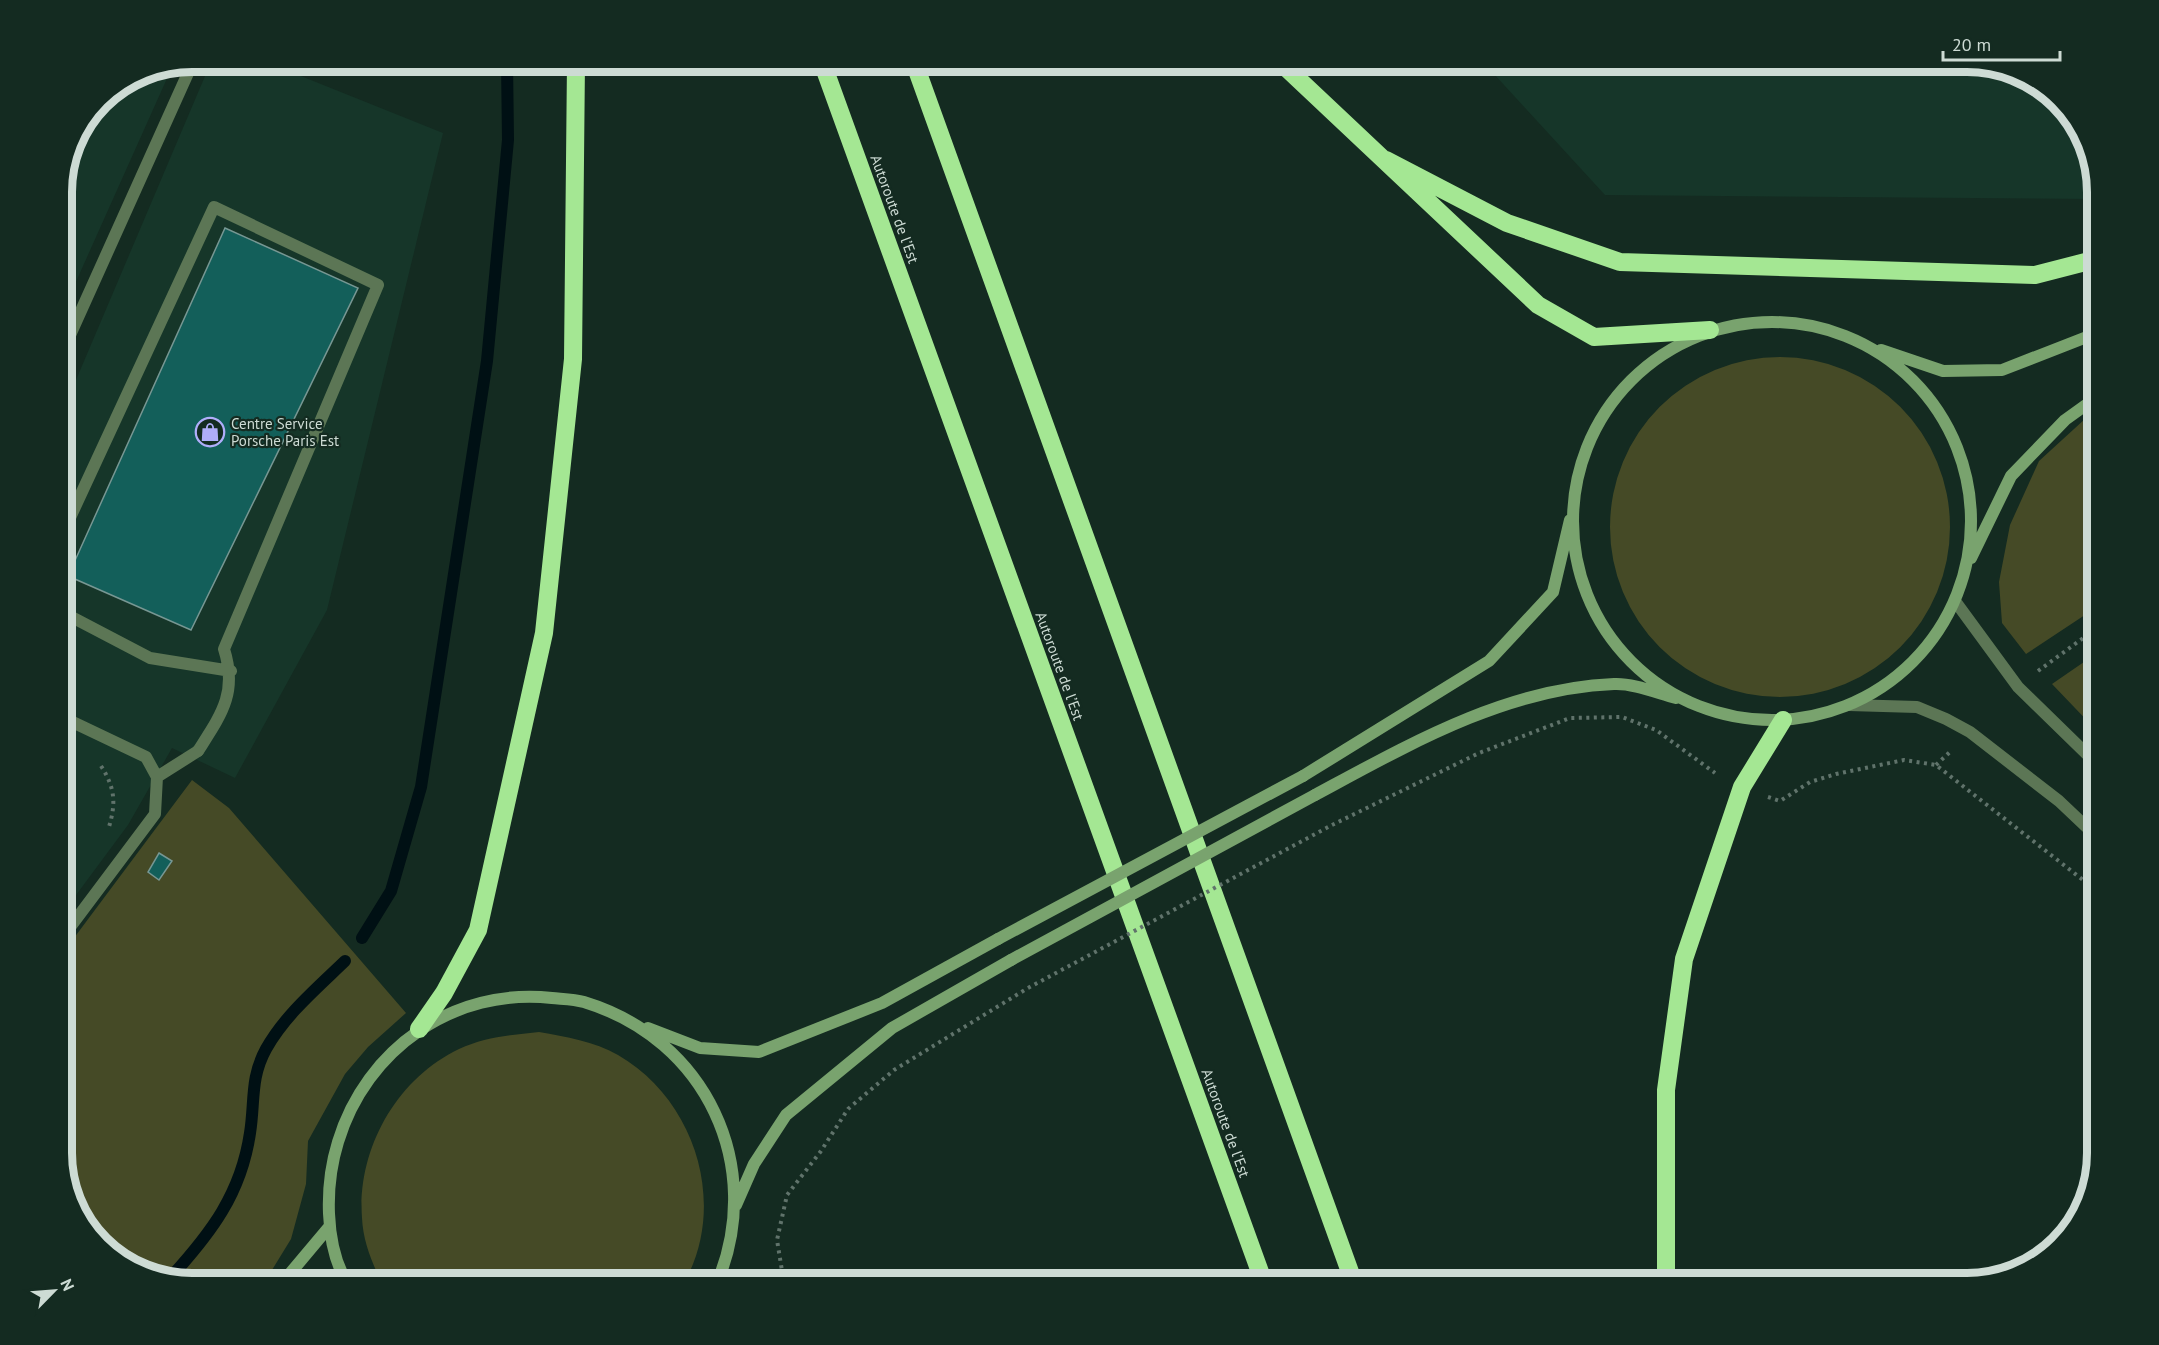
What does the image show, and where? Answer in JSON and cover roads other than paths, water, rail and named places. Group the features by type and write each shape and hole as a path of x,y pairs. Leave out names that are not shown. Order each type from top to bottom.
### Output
{"highway":[{"path":"419,1029 444,993 478,930 544,633 573,359 576,72"},
{"name":"Autoroute de l’Est","path":"826,72 1260,1273"},
{"path":"918,72 1350,1273"},
{"path":"1291,72 1538,305 1594,337 1710,330"},
{"path":"1386,160 1507,223 1620,262 2035,275 2087,262"},
{"path":"1666,1273 1666,1090 1684,959 1742,787 1783,720"}],"main road":[{"path":"344,1273 329,1227 330,1169 346,1114 376,1066 419,1029 470,1005 526,995 582,1001 700,1048 759,1052 882,1003 1304,776 1489,661 1553,592 1587,447 1615,396 1658,357 1710,330 1765,321 1820,326 1942,371 2002,370 2087,337"},
{"path":"1872,347 1921,387 1955,440 1971,501 1968,564"},
{"path":"736,1206 754,1164 786,1115 892,1028 1011,960 1423,737 1532,696 1616,683 1683,699 1715,712 1749,719 1783,720 1849,705 1893,681 1929,645 1955,601 1968,564 2011,476 2065,420 2087,404"},
{"path":"1574,504 1577,563 1599,619 1635,666 1683,699"},
{"path":"634,1023 677,1056 710,1101 730,1152 736,1206 729,1255 722,1273"},
{"path":"291,1273 329,1227"}],"street":[{"path":"72,331 189,72"},
{"path":"72,513 214,207 378,285 225,649 231,671 224,711 198,751 157,777"},
{"path":"1955,601 2018,687 2087,754"},
{"path":"72,617 150,658 231,671"},
{"path":"1849,705 1917,707 1946,719 1970,732 2059,801 2087,828"},
{"path":"72,722 146,757 157,777 155,814 72,925"}],"waterway":[{"path":"362,938 391,891 421,787 487,361 508,140 507,72"},
{"path":"175,1272 199,1245 232,1194 246,1155 255,1080 266,1049 292,1013 345,961"}],"place":[{"name":"Centre Service Porsche Paris Est","path":"210,432"}]}
